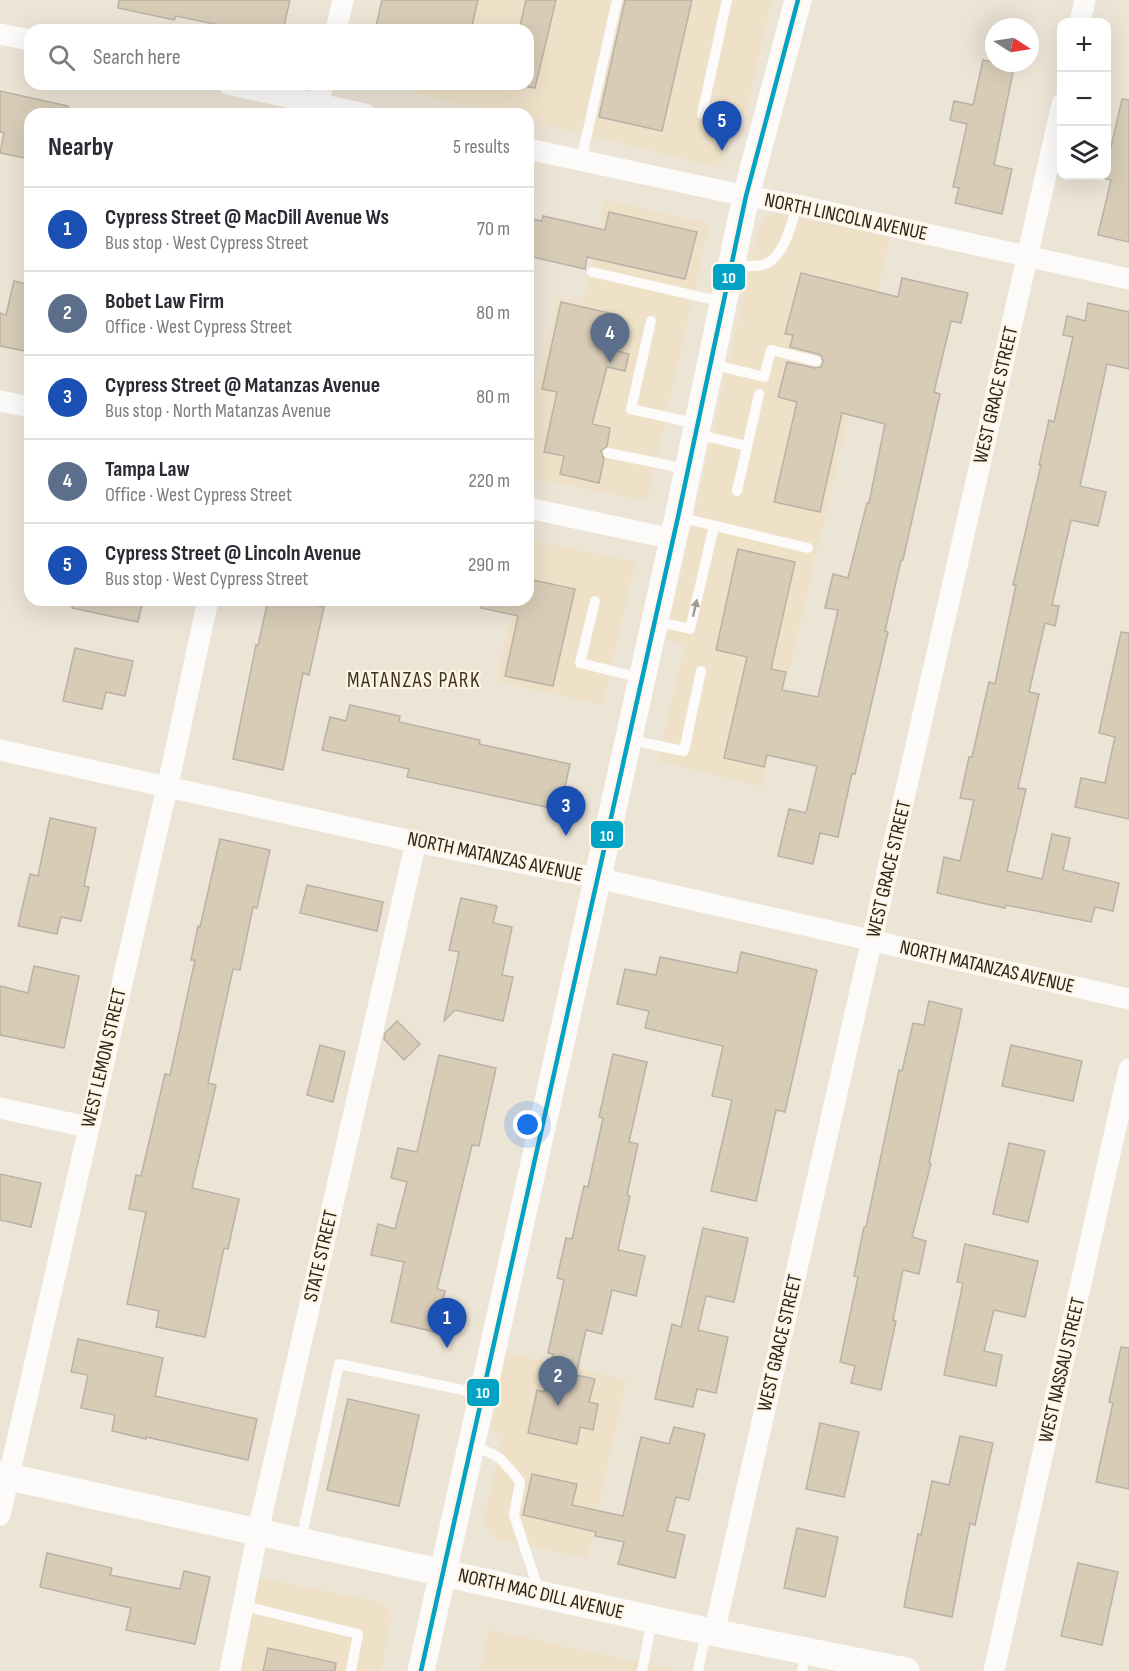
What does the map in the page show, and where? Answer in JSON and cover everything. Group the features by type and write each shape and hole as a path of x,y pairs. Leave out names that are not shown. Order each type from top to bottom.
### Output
{"street":[{"path":"337,24 342,0"},
{"path":"421,1671 688,470 746,196 798,0"},
{"path":"1081,18 1085,0"},
{"path":"0,34 24,39"},
{"path":"260,90 344,108"},
{"name":"WEST GRACE STREET","path":"710,1632 872,940 1057,126"},
{"name":"NORTH LINCOLN AVENUE","path":"534,150 797,205 1129,279"},
{"path":"0,401 24,406"},
{"path":"534,509 675,528"},
{"name":"WEST LEMON STREET","path":"0,1515 4,1476 88,1127 207,606"},
{"name":"NORTH MATANZAS AVENUE","path":"0,750 416,842 597,878 1129,999"},
{"name":"STATE STREET","path":"230,1671 258,1531 416,842"},
{"name":"WEST NASSAU STREET","path":"994,1671 1129,1069"},
{"path":"0,1108 88,1127"},
{"name":"NORTH MAC DILL AVENUE","path":"4,1476 710,1632 804,1661 906,1671"}],"lane":[{"path":"581,161 617,0"},
{"path":"702,114 727,0"},
{"path":"732,266 764,265 778,254 791,230 797,205"},
{"path":"592,272 724,302"},
{"path":"651,321 631,409 747,446"},
{"path":"710,364 764,376 771,350 816,362"},
{"path":"737,491 759,394"},
{"path":"608,453 688,470"},
{"path":"654,621 690,629 714,526"},
{"path":"675,528 714,526 808,548"},
{"path":"595,601 580,663 642,678"},
{"path":"628,739 684,751 701,671"},
{"path":"301,1540 339,1364 482,1394"},
{"path":"470,1446 501,1457 520,1482 514,1515 540,1594"},
{"path":"244,1606 358,1634 351,1671"},
{"path":"642,1671 652,1620"},
{"path":"698,1671 710,1632"}],"shaded area":[{"path":"439,0 771,0 747,109 728,132 720,168 534,122 534,108 478,108 418,94 419,90 534,90 534,24 433,24"},
{"path":"605,200 709,224 647,501 534,478 534,401 557,297 583,303"},
{"path":"773,214 890,237 762,787 658,761 685,645 666,639 759,228 766,218"},
{"path":"534,540 635,562 603,705 497,681 513,606 534,606"},
{"path":"505,1352 626,1380 587,1558 496,1539 485,1527 484,1520 503,1435 491,1432"},
{"path":"254,1577 380,1602 391,1612 381,1671 234,1671"},
{"path":"489,1630 679,1671 481,1671"}],"building":[{"path":"119,0 290,0 284,24 214,24 176,16 174,20 118,8"},
{"path":"382,0 478,0 472,24 376,24"},
{"path":"526,0 556,0 535,88 534,24 520,24"},
{"path":"625,0 692,0 662,131 599,117"},
{"path":"983,60 985,60 985,72 1013,72 994,165 1012,169 1002,214 955,203 959,188 953,187 967,124 950,120 954,101 973,105"},
{"path":"0,91 68,106 68,108 24,108 24,158 0,153 4,133 0,132"},
{"path":"1122,99 1129,100 1129,242 1098,235 1111,180 1111,147"},
{"path":"609,212 697,232 685,279 587,257 585,269 534,257 534,219 542,221 543,216 605,230"},
{"path":"801,273 898,297 902,278 968,293 961,323 951,321 934,392 940,394 885,631 888,632 838,837 820,833 813,864 778,856 789,809 806,813 817,766 767,755 764,767 724,758 747,657 716,650 738,549 795,562 771,669 786,672 782,690 818,697 838,610 825,608 833,574 848,578 867,503 869,503 885,424 842,413 820,512 774,502 797,402 778,397 787,362 815,368 821,367 823,362 822,356 818,354 790,347 793,335 785,334"},
{"path":"14,281 24,284 24,351 0,346 0,313 6,315"},
{"path":"561,302 618,315 609,349 629,354 625,371 607,367 592,424 610,428 607,446 601,451 604,459 599,483 560,474 564,456 544,452 557,392 542,389"},
{"path":"1088,303 1129,312 1129,369 1107,364 1080,486 1106,492 1098,526 1071,520 1052,605 1059,606 1055,626 1045,623 1029,692 1039,694 1018,788 1026,789 1007,871 1042,879 1052,834 1070,838 1063,870 1119,883 1113,911 1095,907 1091,922 1006,905 1005,908 937,893 944,857 960,861 974,800 960,798 989,682 995,684 1016,585 1013,585 1049,420 1054,422 1073,337 1063,335 1067,316 1085,321"},
{"path":"534,580 575,589 553,686 505,676 518,616 481,608 481,606 534,606"},
{"path":"72,606 142,606 138,622 72,608"},
{"path":"267,606 324,607 309,675 303,673 283,770 233,759 256,645 258,646"},
{"path":"1121,632 1129,633 1129,819 1075,807 1081,778 1105,783 1115,737 1099,733"},
{"path":"75,648 133,661 125,696 106,692 102,709 63,701"},
{"path":"350,705 400,716 399,722 480,740 479,744 570,764 560,810 407,777 409,769 322,750 330,717 346,721"},
{"path":"50,818 96,828 84,886 89,887 81,921 61,917 57,934 18,926 30,874 38,876"},
{"path":"220,839 270,850 257,908 253,907 240,970 233,969 208,1083 216,1085 192,1188 239,1199 228,1249 224,1248 205,1337 156,1327 159,1311 127,1304 146,1212 129,1209 136,1175 141,1176 165,1074 170,1075 195,960 191,960 198,926 200,927"},
{"path":"307,885 383,902 377,931 300,913"},
{"path":"461,898 497,906 493,923 512,927 502,975 513,977 503,1021 455,1010 444,1021 459,952 449,950"},
{"path":"741,952 817,970 785,1112 776,1110 756,1201 711,1191 732,1100 712,1096 723,1046 645,1028 649,1011 617,1004 625,969 656,975 660,957 737,973"},
{"path":"34,966 79,976 64,1048 0,1035 0,986 28,993"},
{"path":"929,1001 962,1009 929,1163 931,1164 912,1237 926,1241 919,1274 903,1270 893,1320 896,1321 881,1390 851,1383 855,1366 840,1362 858,1277 854,1276 899,1070 902,1071 913,1023 924,1025"},
{"path":"397,1021 420,1044 404,1060 384,1039 385,1033"},
{"path":"320,1045 345,1052 333,1102 307,1095"},
{"path":"1011,1045 1082,1061 1073,1101 1002,1086"},
{"path":"613,1054 647,1062 629,1142 638,1144 618,1250 645,1256 636,1296 612,1290 602,1334 586,1330 576,1375 595,1379 589,1402 598,1404 593,1430 580,1427 577,1444 528,1433 537,1390 544,1392 553,1354 548,1353 564,1280 557,1278 566,1238 572,1239 584,1186 588,1187 603,1118 599,1117"},
{"path":"439,1055 496,1068 479,1146 472,1145 437,1289 445,1291 436,1332 391,1322 404,1262 371,1255 378,1224 395,1229 407,1182 391,1178 398,1148 417,1152"},
{"path":"1009,1143 1045,1151 1028,1222 993,1214"},
{"path":"0,1174 41,1183 31,1227 0,1220"},
{"path":"703,1228 748,1238 734,1302 706,1296 698,1330 728,1337 716,1393 697,1389 693,1407 655,1399 672,1324 681,1327"},
{"path":"965,1244 1038,1261 1025,1317 994,1310 984,1351 1002,1355 996,1386 944,1375 963,1283 957,1282"},
{"path":"78,1339 163,1358 155,1396 257,1419 248,1460 112,1431 115,1415 81,1408 88,1375 71,1372"},
{"path":"1121,1347 1129,1348 1129,1489 1096,1482 1113,1403 1109,1402"},
{"path":"348,1399 419,1415 399,1506 327,1490"},
{"path":"820,1423 859,1432 844,1497 806,1489"},
{"path":"674,1427 705,1434 689,1500 676,1497 667,1531 685,1535 675,1578 618,1564 624,1542 595,1536 596,1532 523,1515 532,1474 577,1484 572,1505 623,1516 641,1437 669,1444"},
{"path":"960,1436 993,1443 975,1525 970,1523 952,1617 904,1607 918,1534 921,1535 932,1481 949,1485"},
{"path":"797,1528 838,1537 825,1597 784,1588"},
{"path":"47,1553 112,1568 110,1575 180,1589 184,1571 210,1577 195,1644 126,1630 131,1608 40,1587"},
{"path":"1078,1563 1118,1572 1102,1645 1061,1636"},
{"path":"268,1648 336,1663 335,1671 263,1671"}],"transit line":[{"name":"10","path":"421,1671 678,517 746,196 798,0"}],"place":[{"name":"Cypress Street @ Lincoln Avenue","path":"722,151"},
{"name":"Tampa Law","path":"610,363"},
{"name":"Cypress Street @ Matanzas Avenue","path":"566,836"},
{"name":"Cypress Street @ MacDill Avenue Ws","path":"447,1348"},
{"name":"Bobet Law Firm","path":"558,1406"}],"district":[{"name":"MATANZAS PARK","path":"414,680"}]}
